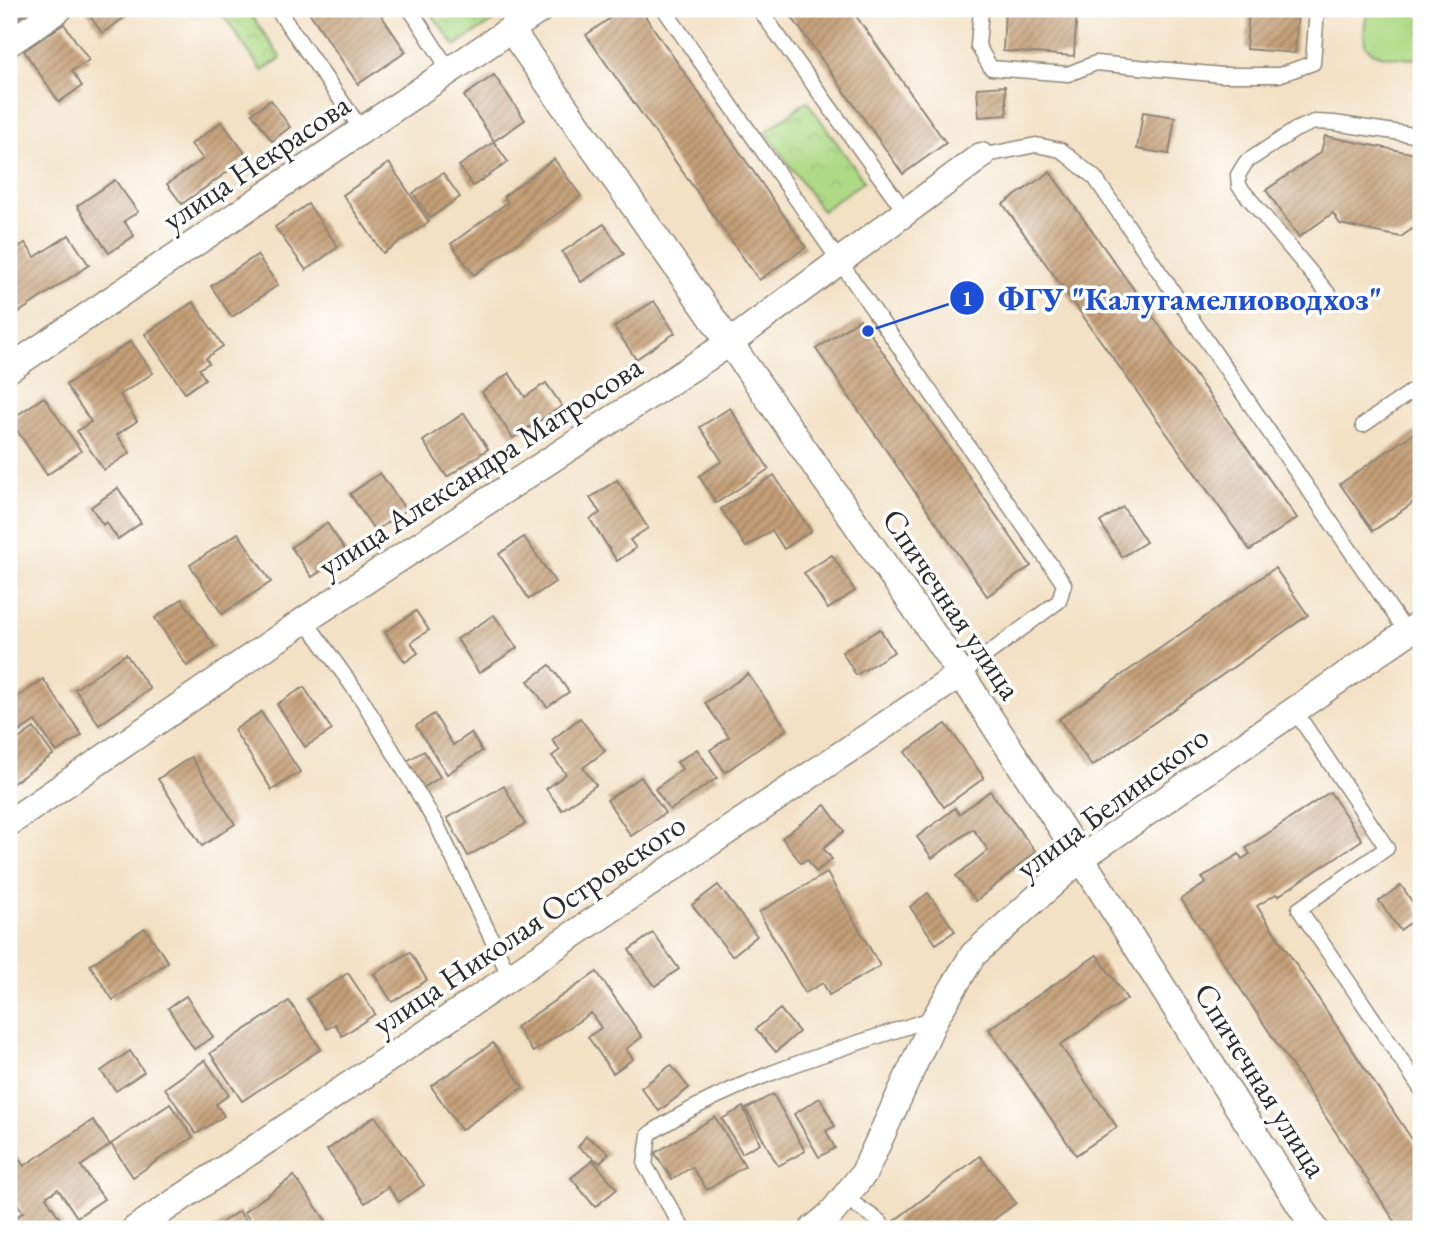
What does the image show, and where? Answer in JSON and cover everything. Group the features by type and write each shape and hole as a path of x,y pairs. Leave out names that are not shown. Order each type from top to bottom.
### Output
{"street":[{"path":"9,44 59,9"},
{"name":"улица Некрасова","path":"9,369 541,9"},
{"name":"Спичечная улица","path":"511,30 961,674 1081,858 1315,1229"},
{"name":"улица Александра Матросова","path":"9,822 305,620 731,342 981,156"},
{"name":"улица Белинского","path":"813,1229 830,1215 864,1173 935,1017 973,955 1081,858 1414,628"},
{"name":"улица Николая Островского","path":"135,1229 961,674"}],"lane":[{"path":"277,9 362,130"},
{"path":"410,9 450,71"},
{"path":"664,9 1064,584 1059,601 961,674"},
{"path":"759,9 906,213"},
{"path":"981,9 978,46 991,68 1068,74 1096,63 1222,75 1279,75 1313,64 1317,9"},
{"path":"1336,303 1239,186 1237,175 1245,162 1295,130 1314,122 1421,136"},
{"path":"981,156 1037,145 1061,150 1095,178 1414,628"},
{"path":"1363,425 1421,385"},
{"path":"305,620 363,701 437,825 510,976"},
{"path":"1295,711 1387,848 1299,909 1421,1089"},
{"path":"683,1229 645,1165 649,1134 684,1111 798,1062 935,1017"},
{"path":"844,1197 879,1221 885,1229"}],"green space":[{"path":"219,9 247,9 281,58 262,71"},
{"path":"428,9 512,9 455,46"},
{"path":"1367,9 1421,9 1421,59 1389,57 1368,48 1364,35"},
{"path":"807,101 864,181 822,211 766,132"}],"building":[{"path":"9,9 31,9 9,24"},
{"path":"85,9 137,9 102,33"},
{"path":"307,9 377,9 406,52 358,84"},
{"path":"623,9 640,9 806,247 759,280 586,35"},
{"path":"786,9 851,9 946,143 903,174"},
{"path":"1005,9 1077,9 1074,56 1003,51"},
{"path":"1249,9 1298,9 1295,53 1246,49"},
{"path":"64,24 89,60 72,71 82,86 59,102 24,51"},
{"path":"494,75 525,120 494,141 464,96"},
{"path":"1005,86 1007,115 979,117 977,88"},
{"path":"271,100 290,127 272,141 252,113"},
{"path":"1143,112 1175,117 1169,154 1137,149"},
{"path":"222,122 248,157 182,204 167,184 203,159 191,144"},
{"path":"1325,136 1421,155 1421,242 1412,229 1401,237 1371,231 1340,224 1333,213 1299,237 1266,190 1321,152"},
{"path":"494,142 508,162 473,186 459,166"},
{"path":"554,159 581,196 474,275 451,244 508,202 504,196"},
{"path":"389,163 429,222 383,253 343,195"},
{"path":"1050,172 1297,518 1250,550 1003,204"},
{"path":"443,173 460,197 430,218 413,193"},
{"path":"115,180 138,212 124,221 134,236 109,253 77,206"},
{"path":"308,204 338,247 306,270 275,227"},
{"path":"604,224 624,254 581,282 562,252"},
{"path":"69,235 89,265 9,319 9,254 25,243 35,257"},
{"path":"257,255 278,285 232,317 211,286"},
{"path":"654,301 675,333 636,359 614,327"},
{"path":"193,302 223,346 206,358 209,363 199,369 205,379 185,393 145,334"},
{"path":"860,319 1031,566 987,596 816,349"},
{"path":"131,341 153,373 120,395 137,421 117,435 130,453 104,470 77,431 91,422 66,385"},
{"path":"509,373 525,397 546,383 562,406 513,438 482,392"},
{"path":"44,397 81,451 47,475 10,420"},
{"path":"730,408 769,469 716,503 699,476 722,461 700,427"},
{"path":"464,413 488,449 447,477 423,441"},
{"path":"1421,428 1421,497 1373,531 1340,484"},
{"path":"380,473 406,510 375,531 350,494"},
{"path":"774,475 811,531 784,549 772,530 746,547 721,509"},
{"path":"617,480 648,528 630,540 636,548 617,561 590,519 600,513 590,498"},
{"path":"118,488 141,523 118,539 106,522 103,525 91,507"},
{"path":"1123,507 1146,542 1122,557 1100,522"},
{"path":"327,523 347,553 312,577 291,547"},
{"path":"238,533 271,582 222,614 190,565"},
{"path":"524,537 555,582 529,599 499,554"},
{"path":"832,555 855,591 828,609 804,573"},
{"path":"1275,568 1308,615 1092,766 1059,719"},
{"path":"182,599 215,647 187,666 155,618"},
{"path":"416,611 429,630 411,642 418,653 405,662 385,632"},
{"path":"494,615 517,648 479,673 457,639"},
{"path":"880,629 894,652 856,675 842,652"},
{"path":"126,654 150,689 99,725 75,689"},
{"path":"550,665 569,692 547,707 528,681"},
{"path":"748,674 787,729 725,772 710,750 729,737 705,703"},
{"path":"43,679 82,735 57,752 35,721 13,736 9,730 9,703"},
{"path":"304,687 332,730 305,747 277,704"},
{"path":"261,712 300,772 272,790 234,730"},
{"path":"434,714 453,745 471,733 482,751 447,774 416,726"},
{"path":"580,718 605,751 583,768 596,785 562,810 546,789 566,774 552,756 560,750 552,740"},
{"path":"946,724 984,778 944,807 905,752"},
{"path":"34,728 53,755 9,786 9,746"},
{"path":"697,749 717,778 670,810 655,789 682,769 677,762"},
{"path":"424,751 440,777 423,788 407,761"},
{"path":"191,757 235,824 202,846 158,779"},
{"path":"641,777 665,813 631,836 607,800"},
{"path":"504,786 525,824 468,856 447,818"},
{"path":"990,791 1036,852 976,901 956,876 988,850 973,829 932,858 917,837 955,808 959,814"},
{"path":"1330,792 1362,840 1278,896 1276,894 1257,906 1421,1153 1421,1229 1400,1229 1181,899 1206,883 1202,878 1239,854 1242,859 1250,854 1246,848"},
{"path":"825,805 844,831 823,848 832,859 816,872 807,859 801,863 782,838"},
{"path":"827,873 880,966 829,995 823,983 805,993 759,912"},
{"path":"718,885 757,936 732,956 692,905"},
{"path":"1401,885 1421,915 1400,930 1379,901"},
{"path":"928,893 955,931 936,944 910,907"},
{"path":"145,928 168,962 113,1000 90,965"},
{"path":"653,933 679,969 655,986 629,950"},
{"path":"410,952 427,980 392,1002 374,974"},
{"path":"1097,955 1127,999 1060,1045 1117,1127 1076,1155 989,1029"},
{"path":"597,972 642,1037 626,1049 633,1059 613,1073 588,1037 601,1028 591,1013 533,1052 516,1027"},
{"path":"348,973 375,1014 342,1036 335,1024 327,1029 307,999"},
{"path":"186,996 213,1037 194,1049 168,1008"},
{"path":"289,1001 321,1049 242,1101 210,1053"},
{"path":"780,1009 799,1032 776,1052 756,1029"},
{"path":"493,1043 523,1087 461,1130 431,1086"},
{"path":"130,1051 144,1072 116,1091 101,1071"},
{"path":"205,1060 229,1095 216,1104 224,1116 196,1134 165,1088"},
{"path":"671,1065 689,1088 659,1111 641,1088"},
{"path":"773,1094 805,1151 778,1166 746,1109"},
{"path":"820,1098 835,1126 826,1131 835,1148 819,1157 794,1114"},
{"path":"170,1104 193,1137 133,1177 111,1144"},
{"path":"743,1107 760,1143 742,1153 722,1119"},
{"path":"375,1116 424,1185 399,1202 388,1187 365,1203 327,1150"},
{"path":"715,1117 745,1166 707,1190 692,1167 672,1179 655,1153"},
{"path":"93,1120 110,1145 81,1166 104,1199 77,1217 58,1189 46,1197 64,1225 58,1229 26,1229 17,1217 23,1212 9,1191 9,1162 17,1156 24,1166"},
{"path":"586,1136 609,1153 600,1163 578,1147"},
{"path":"980,1156 1016,1203 981,1229 901,1229 894,1221"},
{"path":"593,1160 617,1189 595,1207 571,1178"},
{"path":"294,1176 332,1229 256,1229 244,1212"},
{"path":"239,1211 252,1229 212,1229"}],"place":[{"name":"ФГУ \"Калугамелиоводхоз\"","path":"868,331"}]}
